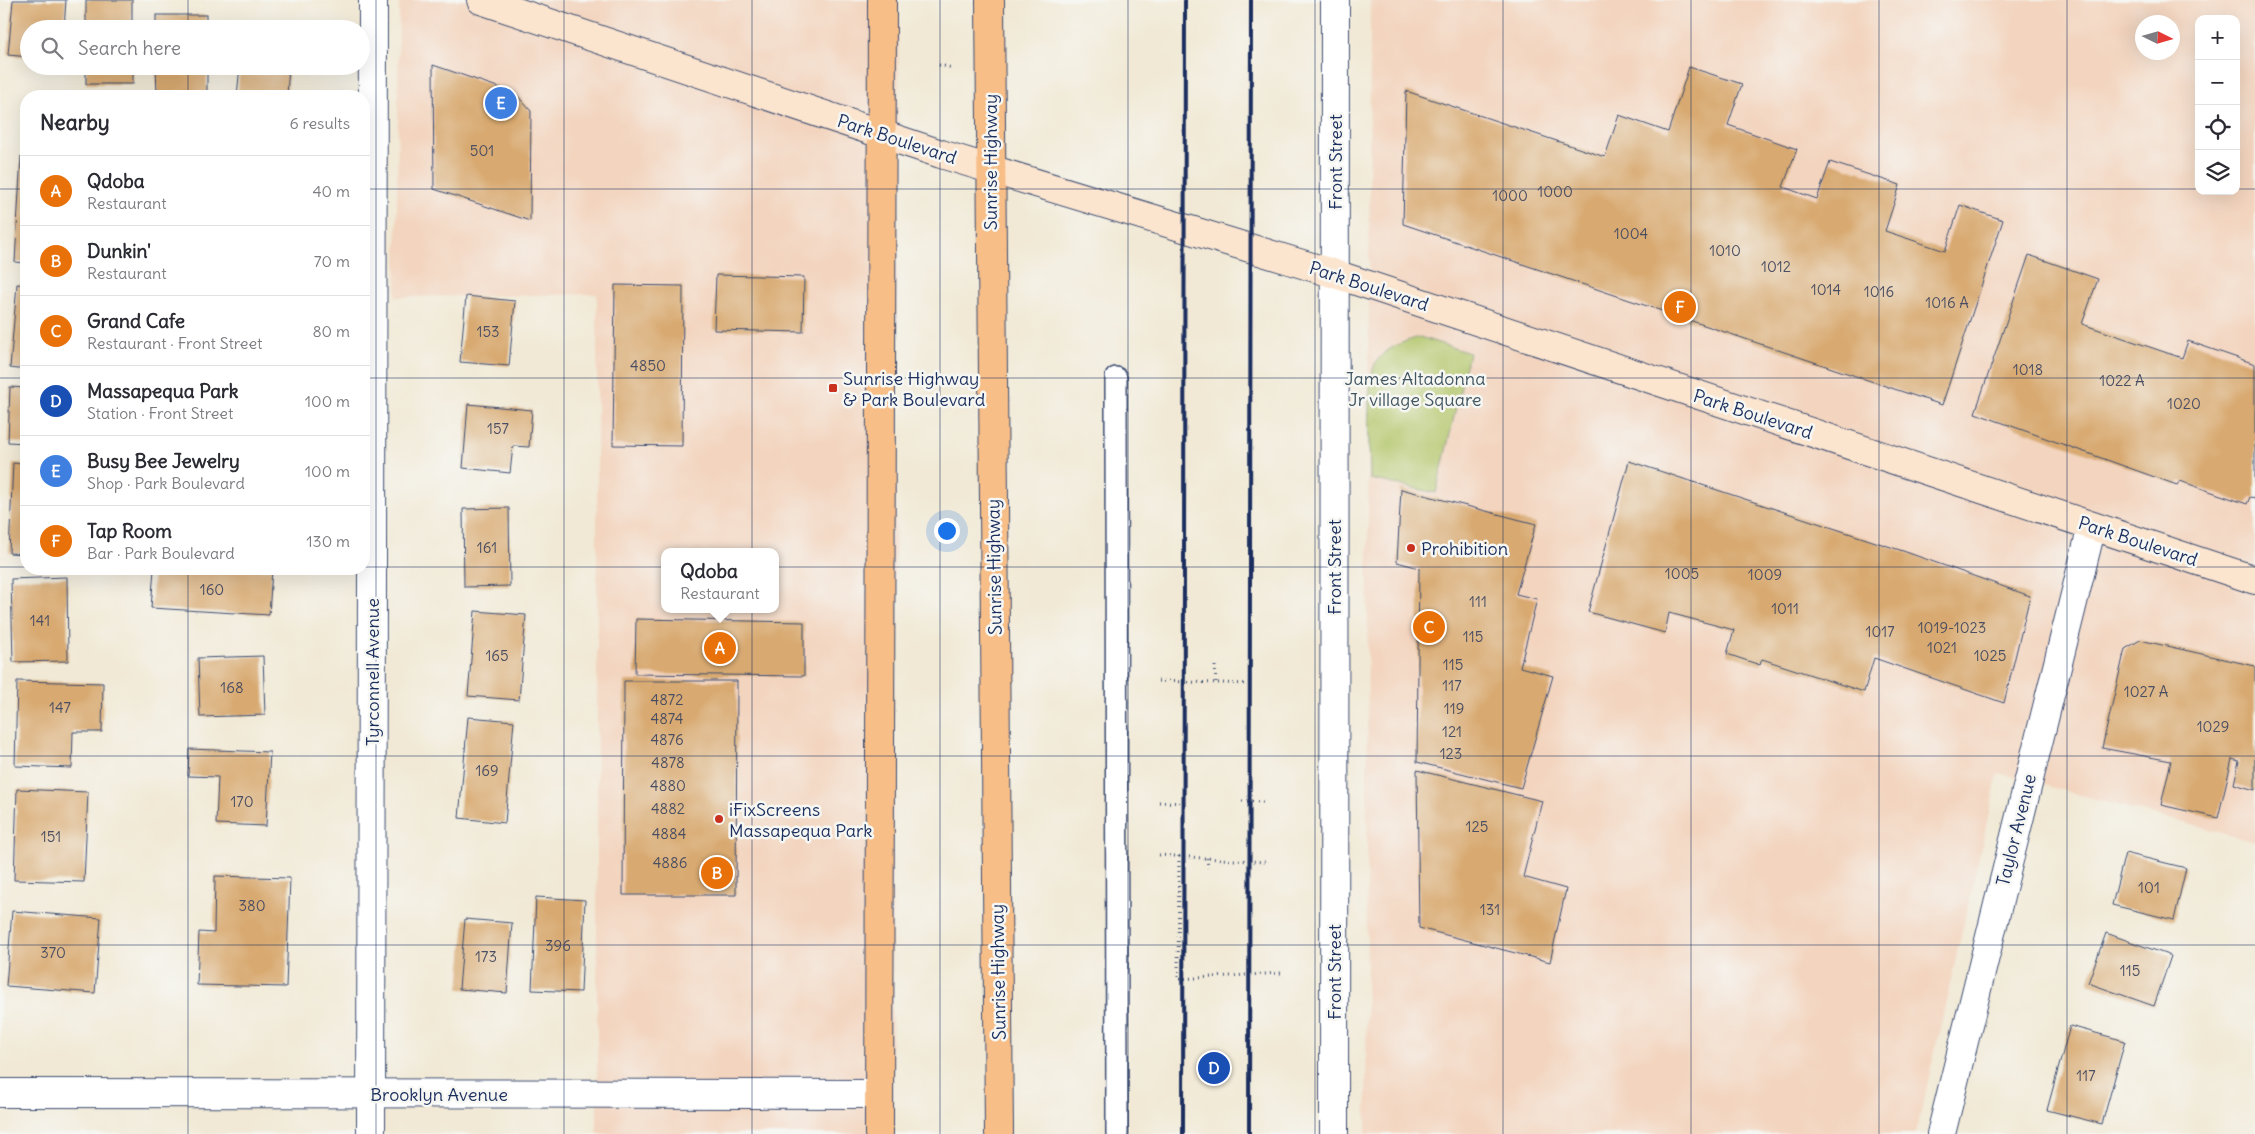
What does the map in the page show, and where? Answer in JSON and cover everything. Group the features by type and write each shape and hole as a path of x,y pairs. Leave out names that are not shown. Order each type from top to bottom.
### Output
{"highway":[{"path":"879,1134 882,0"},
{"name":"Sunrise Highway","path":"990,0 1000,1134"}],"main road":[{"name":"Park Boulevard","path":"481,0 990,169 1335,274 2255,580"}],"street":[{"name":"Tyrconnell Avenue","path":"371,1134 373,0"},
{"name":"Front Street","path":"1334,1134 1335,0"},
{"name":"Taylor Avenue","path":"1941,1134 2092,526"},
{"name":"Brooklyn Avenue","path":"0,1093 879,1094"}],"lane":[{"path":"1116,378 1118,1134"}],"path":[{"path":"939,65 953,68"},
{"path":"1215,666 1216,683"},
{"path":"1158,681 1250,684"},
{"path":"1242,801 1264,802"},
{"path":"1159,802 1186,802"},
{"path":"1159,855 1265,862"},
{"path":"1179,856 1178,978 1281,972"},
{"path":"1207,858 1208,868"}],"shaded area":[{"path":"399,0 899,0 891,1134 597,1134 597,294 396,297"},
{"path":"1370,0 2255,0 2255,842 1998,773 1916,1134 1366,1134"}],"green space":[{"name":"James Altadonna Jr village Square","path":"1420,337 1469,353 1436,493 1370,479 1369,403 1375,364 1389,350 1401,343"}],"building":[{"path":"13,0 66,0 65,20 20,20 20,56 8,55"},
{"path":"86,0 132,0 132,20 86,20"},
{"path":"156,15 206,15 206,20 156,20"},
{"path":"433,65 515,93 531,111 530,221 434,189"},
{"path":"1689,67 1742,84 1728,125 1797,149 1783,187 1817,199 1830,162 1900,185 1885,231 1945,251 1960,205 2003,220 1942,405 1403,224 1406,91 1605,157 1619,115 1668,132"},
{"path":"86,75 133,75 133,84 86,84"},
{"path":"156,75 207,75 207,90 157,90"},
{"path":"239,75 288,75 287,90 238,90"},
{"path":"20,174 20,262 15,262"},
{"path":"2029,255 2098,279 2082,324 2182,358 2188,341 2255,364 2255,498 2250,497 2247,504 2180,481 2177,485 1975,413"},
{"path":"716,275 804,277 803,332 714,330"},
{"path":"17,284 20,284 20,369 10,368"},
{"path":"615,285 683,286 682,446 613,445"},
{"path":"466,296 515,301 509,366 460,362"},
{"path":"10,387 20,388 20,443 8,442"},
{"path":"468,404 532,410 529,447 513,446 510,473 463,468"},
{"path":"1629,461 1903,551 2030,596 2004,703 1874,658 1864,692 1762,659 1760,665 1727,654 1734,630 1669,613 1665,633 1588,612"},
{"path":"13,463 20,464 20,554 9,553"},
{"path":"1401,489 1536,524 1516,594 1537,599 1520,667 1553,676 1521,788 1417,762 1419,568 1397,562"},
{"path":"509,508 510,586 464,587 463,509"},
{"path":"154,575 272,575 269,615 151,608"},
{"path":"67,577 68,661 13,662 11,579"},
{"path":"475,611 526,615 519,700 468,696"},
{"path":"636,619 804,622 804,676 635,674"},
{"path":"2140,640 2255,666 2255,790 2234,784 2239,761 2232,759 2218,818 2161,805 2171,761 2102,748 2125,649"},
{"path":"263,656 265,715 200,717 198,658"},
{"path":"17,681 103,683 102,732 73,732 72,768 15,766"},
{"path":"624,681 737,681 736,895 623,895"},
{"path":"468,717 514,721 505,823 459,818"},
{"path":"189,749 270,752 266,826 216,824 218,777 188,776"},
{"path":"1417,770 1542,801 1523,877 1566,889 1550,962 1419,928"},
{"path":"17,789 88,792 84,882 14,880"},
{"path":"2125,853 2186,868 2174,920 2112,905"},
{"path":"215,876 290,878 286,987 197,985 199,932 214,933"},
{"path":"536,897 585,900 581,992 532,990"},
{"path":"12,911 101,918 95,993 6,986"},
{"path":"465,919 512,923 507,993 459,989"},
{"path":"2106,933 2171,956 2154,1006 2088,983"},
{"path":"2070,1026 2125,1041 2102,1124 2047,1110"}],"railway":[{"path":"1183,1134 1185,0"},
{"path":"1249,1134 1251,0"}],"place":[{"name":"Busy Bee Jewelry","path":"501,103"},
{"name":"Tap Room","path":"1680,307"},
{"name":"Sunrise Highway & Park Boulevard","path":"833,388"},
{"name":"Prohibition","path":"1411,548"},
{"name":"Grand Cafe","path":"1429,627"},
{"name":"Qdoba","path":"720,648"},
{"name":"iFixScreens Massapequa Park","path":"719,819"},
{"name":"Dunkin'","path":"717,873"},
{"name":"Massapequa Park","path":"1214,1068"}]}
